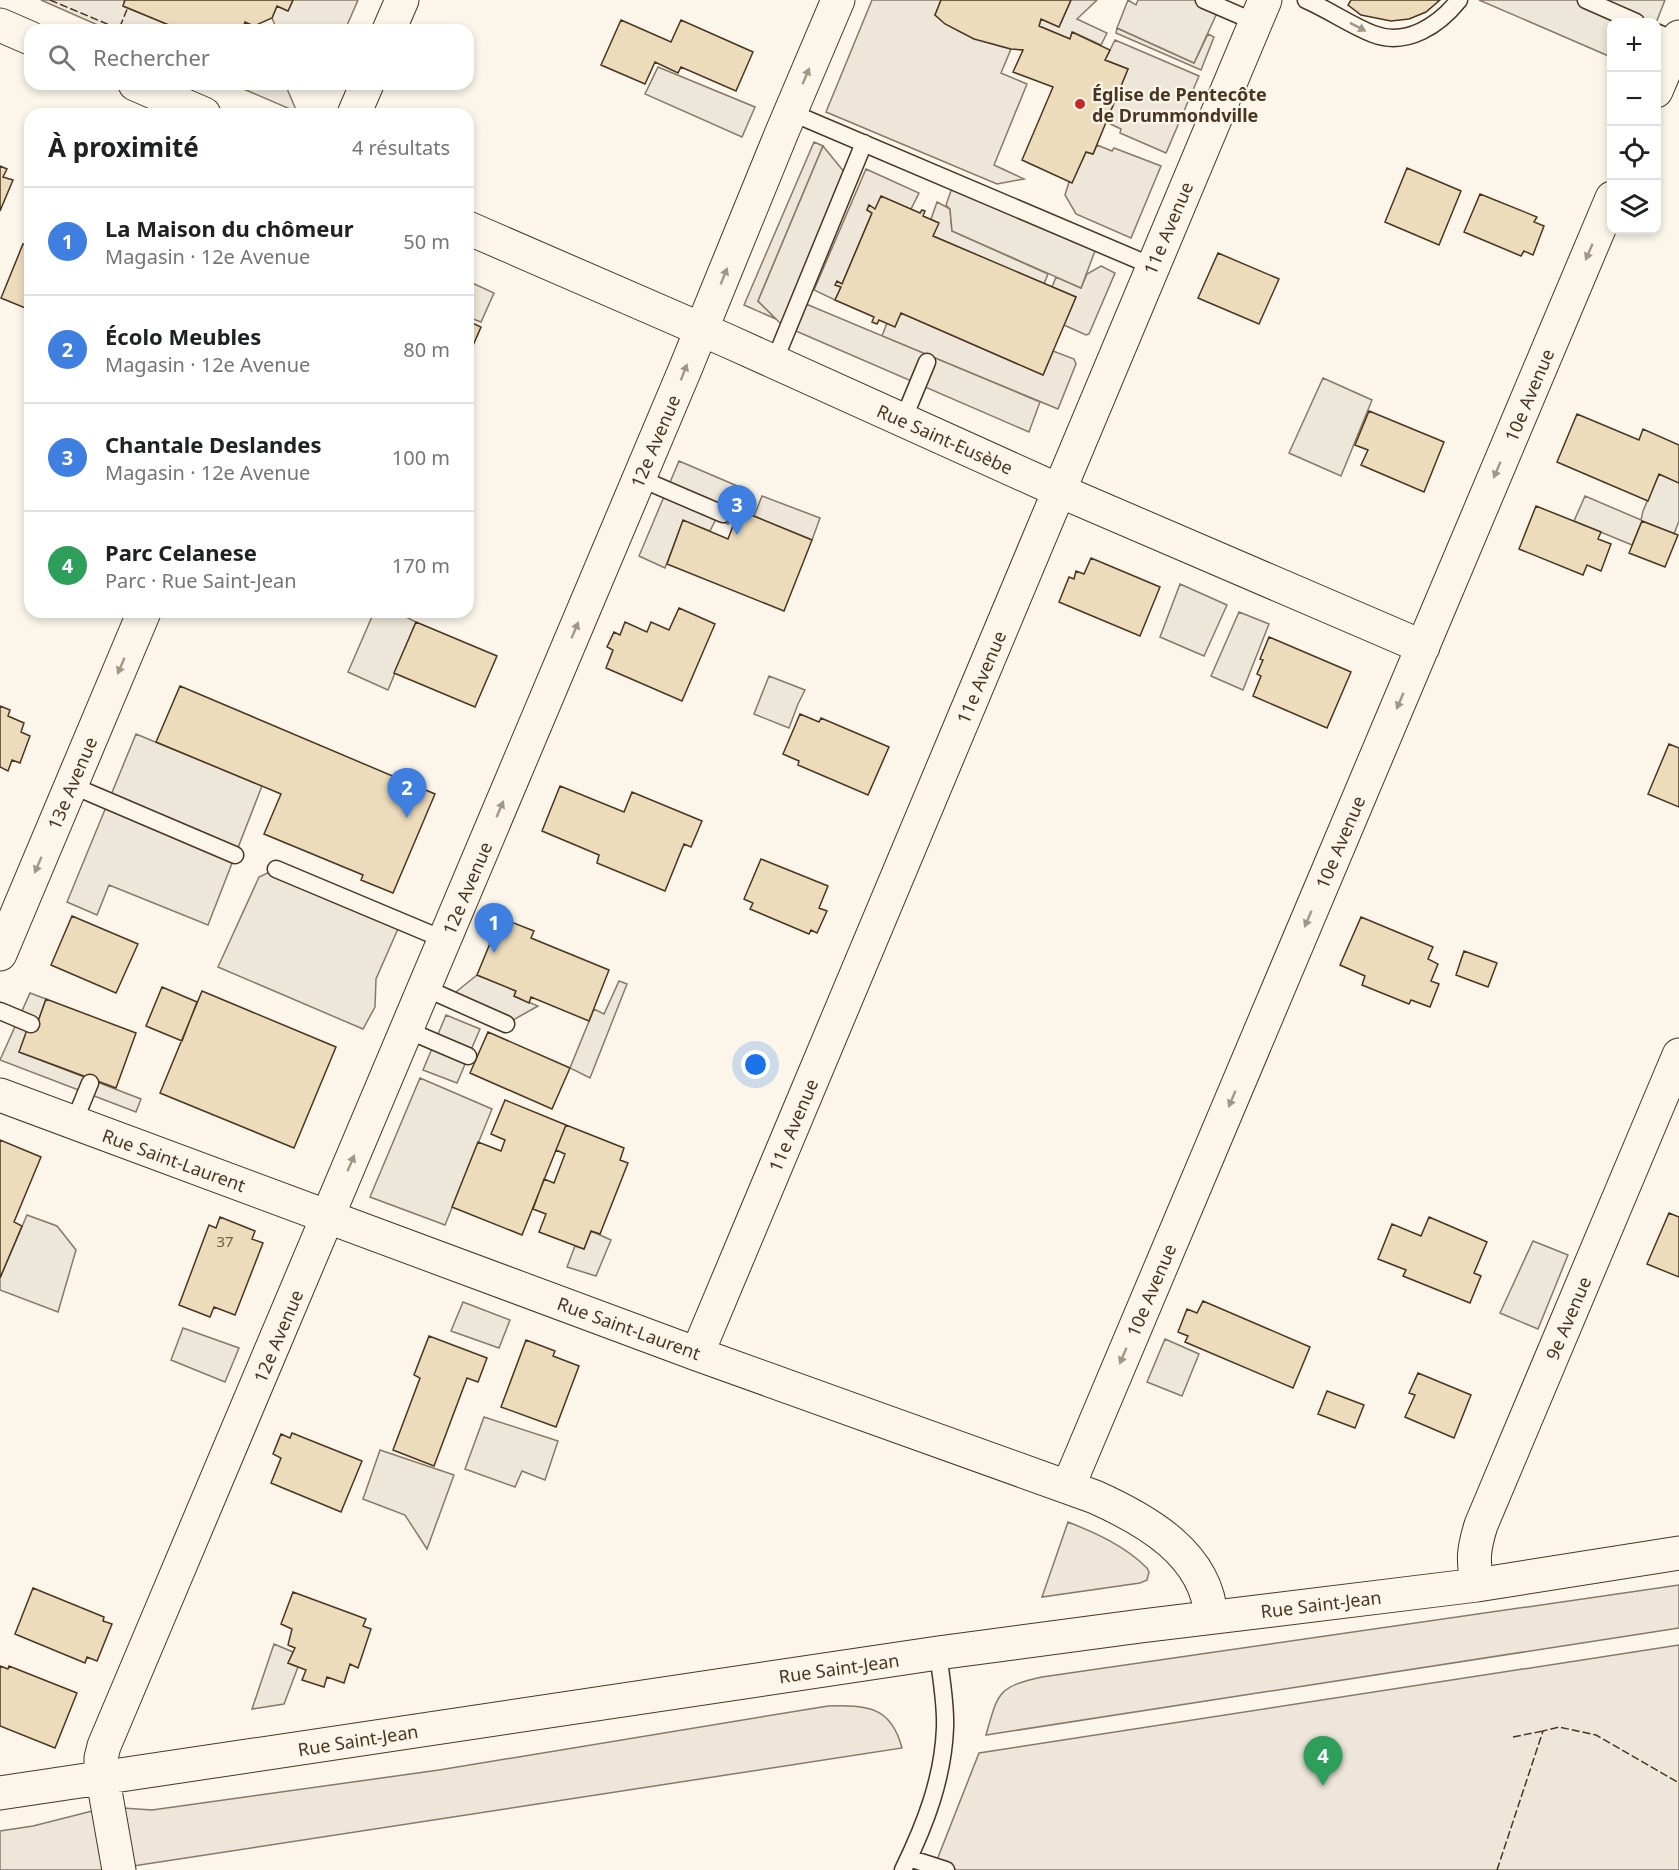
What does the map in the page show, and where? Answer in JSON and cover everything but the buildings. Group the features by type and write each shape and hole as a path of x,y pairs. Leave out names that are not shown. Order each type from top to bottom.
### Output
{"street":[{"path":"392,24 402,0"},
{"name":"12e Avenue","path":"119,1870 103,1777 101,1758 104,1746 702,330 838,0"},
{"name":"11e Avenue","path":"698,1354 1260,11"},
{"path":"0,25 24,35"},
{"path":"1661,72 1671,37"},
{"path":"149,90 190,108"},
{"path":"357,108 364,90"},
{"name":"10e Avenue","path":"1068,1487 1607,208"},
{"name":"Rue Saint-Eusèbe","path":"474,231 1060,491 1423,647"},
{"name":"13e Avenue","path":"0,954 141,618"},
{"name":"9e Avenue","path":"1477,1585 1473,1561 1481,1525 1679,1055"},
{"name":"Rue Saint-Laurent","path":"0,1095 698,1354 1095,1497 1136,1516 1187,1558 1199,1574 1206,1589 1211,1617"},
{"name":"Rue Saint-Jean","path":"0,1793 938,1653 1477,1585 1679,1554"}],"lane":[{"path":"1204,0 1260,11"},
{"path":"1306,0 1376,35 1398,37 1411,36 1424,31 1439,21 1459,0"},
{"path":"1586,0 1627,18"},
{"path":"790,112 1152,266"},
{"path":"774,362 864,143"},
{"path":"903,420 927,362"},
{"path":"639,478 723,514"},
{"path":"71,785 235,855"},
{"path":"276,869 445,940"},
{"path":"424,988 506,1024"},
{"path":"0,1011 31,1024"},
{"path":"407,1030 468,1056"},
{"path":"74,1122 90,1083"},
{"path":"938,1653 945,1720 940,1768 934,1796 906,1864 946,1870"}],"shaded area":[{"path":"41,0 125,0 123,6 166,24 95,24"},
{"path":"293,0 358,0 348,24 274,24 272,18 277,6 288,11"},
{"path":"872,0 941,0 935,15 943,22 971,36 1011,49 1001,73 1027,84 994,165 1024,179 997,184 826,112"},
{"path":"1071,0 1097,0 1077,19 1107,33 1101,45 1073,32 1070,39 1039,26 1041,19 1059,27"},
{"path":"1128,0 1136,5 1138,0 1223,0 1194,63 1117,28"},
{"path":"1479,0 1665,0 1658,18 1607,18 1607,55"},
{"path":"1117,28 1194,63 1208,34 1214,37 1201,70 1116,33"},
{"path":"1115,40 1199,76 1166,153 1120,133 1121,129 1106,122 1128,69 1105,60"},
{"path":"658,67 755,107 742,137 645,94"},
{"path":"246,90 288,90 295,108 288,108"},
{"path":"814,142 823,146 758,301 776,319 744,305"},
{"path":"1097,145 1112,151 1114,148 1161,166 1131,238 1076,214 1065,195 1069,182 1072,182 1086,152 1093,154"},
{"path":"823,146 849,178 787,330 758,301"},
{"path":"866,169 919,193 911,209 875,209 869,206 867,210 872,213 842,284 837,282 836,285 841,287 835,300 814,290"},
{"path":"954,182 1098,243 1081,288 952,231 950,209 946,205"},
{"path":"937,202 950,209 952,231 1048,274 1044,284 933,236 938,223 931,219"},
{"path":"1101,266 1115,273 1089,334 1086,335 1064,325 1076,297 1052,287 1056,277 1081,288 1087,274"},
{"path":"474,284 494,293 481,322 474,319"},
{"path":"806,304 1040,402 1029,432 796,331"},
{"path":"901,313 1043,375 1053,351 1074,359 1076,364 1058,409 882,336 887,323"},
{"path":"1323,378 1372,400 1341,476 1289,453"},
{"path":"679,461 742,488 728,524 716,519 710,531 683,521 665,568 639,556"},
{"path":"1659,474 1679,483 1679,521 1674,534 1642,521 1632,545 1574,521 1585,496 1641,520"},
{"path":"762,496 820,518 812,540 754,516"},
{"path":"1180,584 1227,605 1204,656 1160,637"},
{"path":"1239,612 1269,624 1243,690 1211,676"},
{"path":"371,618 408,618 416,622 388,690 348,672"},
{"path":"769,676 805,690 789,728 754,714"},
{"path":"136,734 262,786 208,925 109,885 97,915 67,902"},
{"path":"276,869 401,922 376,979 375,1007 363,1029 218,967 259,877"},
{"path":"477,975 516,991 514,996 538,1006 506,1024 452,1000 456,992"},
{"path":"619,981 627,984 590,1078 570,1068 594,1009 604,1014"},
{"path":"30,993 46,999 35,1030 19,1052 141,1099 136,1112 0,1060"},
{"path":"446,1015 480,1029 457,1083 423,1070"},
{"path":"420,1078 492,1109 445,1225 370,1197"},
{"path":"27,1215 57,1226 76,1250 58,1312 0,1290 0,1278"},
{"path":"591,1231 611,1240 596,1276 567,1267 575,1246 584,1249"},
{"path":"1533,1241 1568,1255 1538,1329 1500,1313"},
{"path":"463,1302 510,1320 499,1348 451,1331"},
{"path":"183,1328 239,1348 225,1382 171,1360"},
{"path":"1165,1339 1199,1354 1182,1396 1147,1382"},
{"path":"484,1417 558,1441 545,1480 522,1471 515,1487 465,1469"},
{"path":"380,1450 454,1475 427,1549 405,1515 363,1499"},
{"path":"1068,1522 1100,1536 1129,1553 1147,1568 1149,1572 1147,1580 1140,1583 1042,1597"},
{"path":"1679,1585 1679,1628 986,1735 993,1710 1002,1694 1016,1684 1042,1677"},
{"path":"274,1644 293,1652 288,1663 298,1667 284,1704 252,1709"},
{"path":"1679,1645 1679,1870 933,1870 979,1753"},
{"path":"828,1706 854,1706 876,1711 891,1724 902,1748 107,1870 0,1870 0,1831 33,1826 108,1807 152,1810 439,1770"}],"fence":[{"path":"50,0 107,24"},
{"path":"121,24 128,7"},
{"path":"1497,1870 1543,1731 1559,1727 1596,1735 1679,1783"},
{"path":"1513,1737 1543,1731"}],"place":[{"name":"Église de Pentecôte de Drummondville","path":"1080,104"},
{"name":"Chantale Deslandes","path":"737,535"},
{"name":"Écolo Meubles","path":"407,818"},
{"name":"La Maison du chômeur","path":"494,953"},
{"name":"Parc Celanese","path":"1323,1786"}]}
